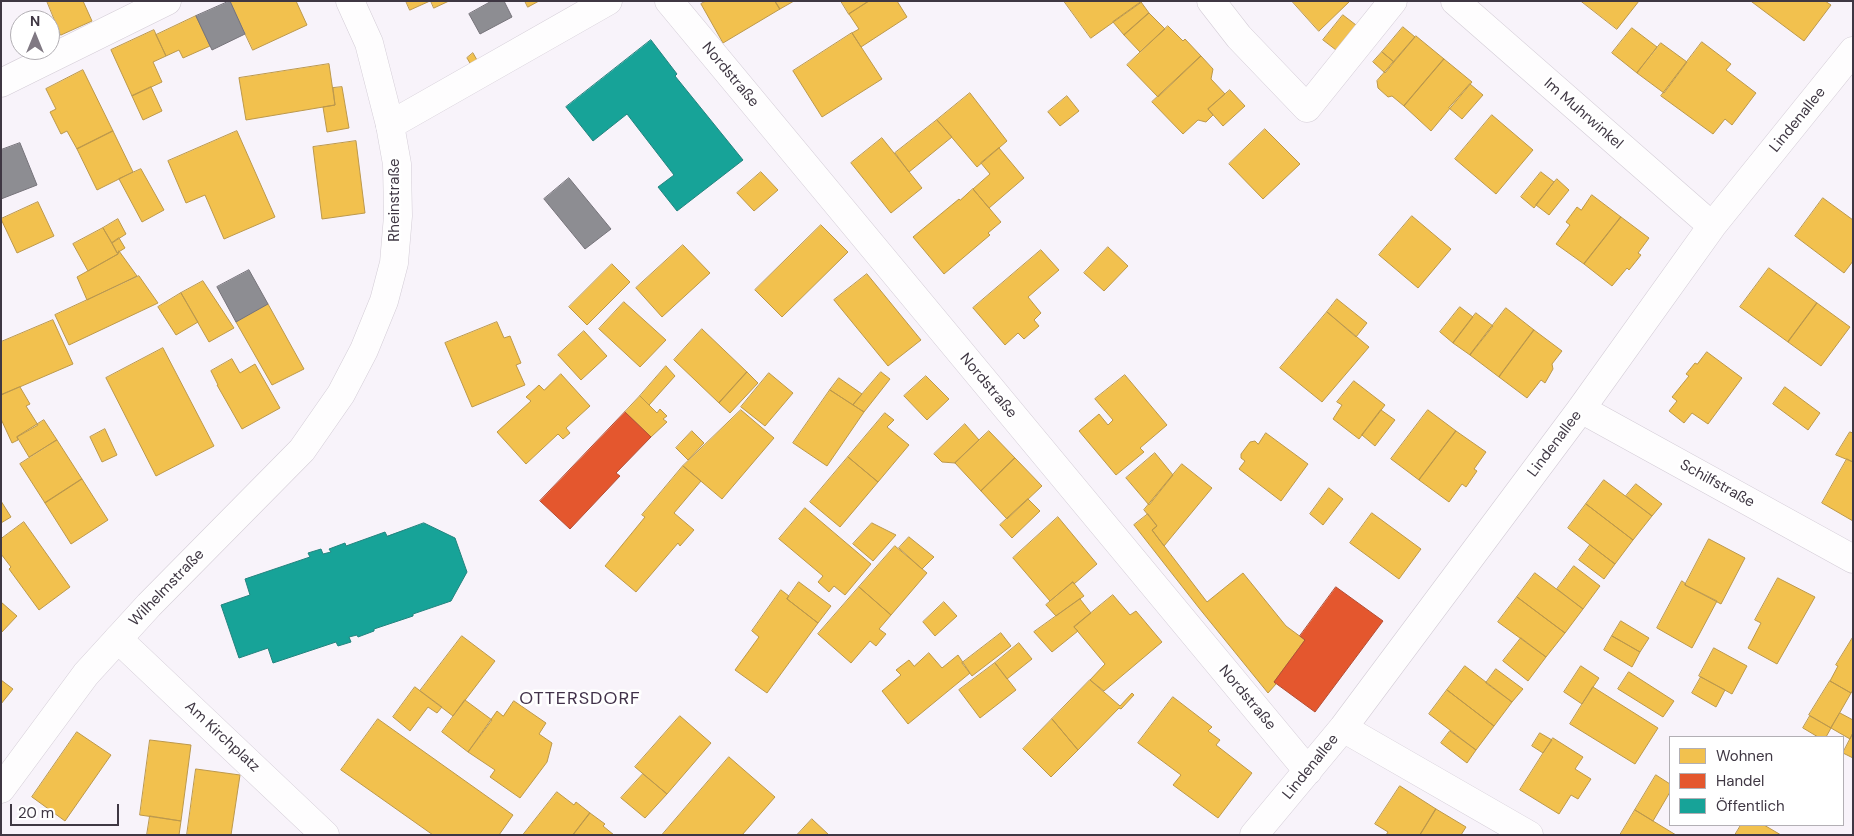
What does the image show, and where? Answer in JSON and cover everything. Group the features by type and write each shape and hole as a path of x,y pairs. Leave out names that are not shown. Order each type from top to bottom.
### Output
{"street":[{"path":"1,83 167,1"},
{"name":"Rheinstraße","path":"340,394 367,342 384,301 394,263 398,216 397,164 390,125 369,43 350,1"},
{"path":"390,125 608,1"},
{"name":"Nordstraße","path":"669,1 1308,771"},
{"path":"1210,1 1239,36 1308,108 1393,1"},
{"name":"Im Muhrwinkel","path":"1454,1 1712,226"},
{"name":"Lindenallee","path":"1254,835 1343,728 1581,409 1712,226 1850,60"},
{"name":"Wilhelmstraße","path":"1,789 72,692 118,638 302,450 340,394"},
{"name":"Schilfstraße","path":"1581,409 1853,559"},
{"name":"Am Kirchplatz","path":"118,638 325,835"},
{"path":"1343,728 1529,835"}],"building: Wohnen":[{"path":"47,1 83,1 92,21 61,35 60,10 51,10"},
{"path":"230,1 296,1 307,25 253,50"},
{"path":"406,1 430,1 410,10"},
{"path":"431,1 449,1 434,8"},
{"path":"525,1 539,1 528,7"},
{"path":"706,1 775,1 780,9 723,43 701,4"},
{"path":"775,1 794,1 780,9"},
{"path":"841,1 869,1 849,14"},
{"path":"869,1 897,1 907,17 861,47 852,33 859,29 849,14"},
{"path":"1064,1 1143,1 1091,38"},
{"path":"1292,1 1350,1 1319,31"},
{"path":"1581,1 1639,1 1617,29"},
{"path":"1825,1 1831,5 1804,41 1752,2"},
{"path":"1141,2 1149,13 1124,35 1113,22"},
{"path":"1149,13 1165,29 1140,52 1124,35"},
{"path":"1343,15 1356,25 1336,50 1323,40"},
{"path":"196,16 210,46 183,58 179,50 166,56 156,35"},
{"path":"1168,26 1183,41 1185,39 1201,56 1158,97 1127,65"},
{"path":"1403,27 1415,37 1394,62 1382,52"},
{"path":"1632,28 1657,47 1637,73 1612,53"},
{"path":"154,30 166,56 153,62 162,82 132,96 111,50"},
{"path":"852,33 882,79 822,117 793,71"},
{"path":"1416,36 1444,59 1404,106 1392,96 1388,97 1378,88 1377,81"},
{"path":"1702,42 1731,64 1726,70 1756,93 1732,125 1725,119 1713,134 1661,96"},
{"path":"1661,43 1687,62 1664,93 1637,73"},
{"path":"1382,52 1394,62 1385,73 1373,62"},
{"path":"473,53 481,67 474,70 467,58"},
{"path":"1201,56 1213,69 1211,79 1225,94 1208,109 1213,115 1206,122 1198,120 1183,134 1152,102"},
{"path":"1444,59 1472,82 1431,131 1404,106"},
{"path":"329,64 335,105 246,120 239,78"},
{"path":"83,70 113,131 77,149 67,131 61,134 50,112 56,109 46,89"},
{"path":"1470,84 1483,95 1462,119 1449,108"},
{"path":"151,87 162,111 143,120 132,96"},
{"path":"342,87 349,128 327,132 323,107 335,105 333,88"},
{"path":"1230,90 1245,106 1223,126 1208,109"},
{"path":"970,93 1007,141 977,167 937,120"},
{"path":"1067,96 1079,111 1060,126 1048,112"},
{"path":"1492,115 1533,150 1496,194 1455,159"},
{"path":"937,120 952,137 909,172 895,153"},
{"path":"1265,129 1300,164 1263,199 1229,164"},
{"path":"113,131 133,172 97,190 77,149"},
{"path":"237,131 275,217 224,239 205,195 186,203 168,161"},
{"path":"882,138 922,188 891,213 851,163"},
{"path":"356,141 365,213 322,219 313,147"},
{"path":"999,148 1024,178 989,208 973,189 990,174 981,163"},
{"path":"141,169 164,210 142,222 119,179"},
{"path":"761,172 778,190 754,211 737,193"},
{"path":"1541,172 1554,182 1534,208 1521,197"},
{"path":"1557,179 1569,190 1549,215 1536,205"},
{"path":"973,189 1001,222 988,233 990,235 944,274 913,237"},
{"path":"1592,195 1621,217 1584,264 1556,244 1570,225 1566,222 1577,207 1581,210"},
{"path":"1823,198 1853,220 1853,261 1844,273 1795,236"},
{"path":"38,202 54,236 17,253 1,219"},
{"path":"1412,216 1451,249 1418,288 1379,255"},
{"path":"1621,217 1649,238 1638,253 1641,255 1612,286 1584,264"},
{"path":"118,219 126,234 112,243 103,228"},
{"path":"821,225 848,252 782,317 755,290"},
{"path":"103,228 118,254 88,271 73,244"},
{"path":"119,238 125,248 117,253 112,243"},
{"path":"683,245 710,273 662,317 636,288"},
{"path":"1108,247 1128,266 1104,291 1084,273"},
{"path":"1041,250 1059,270 1028,297 1041,313 1034,320 1039,326 1024,339 1018,333 1005,345 973,308"},
{"path":"119,251 137,276 87,300 77,277 118,254"},
{"path":"612,264 630,282 587,325 569,307"},
{"path":"1769,268 1817,303 1788,342 1740,307"},
{"path":"867,274 921,340 888,366 834,300"},
{"path":"139,276 158,303 69,345 55,315"},
{"path":"203,281 234,328 209,342 181,293"},
{"path":"181,293 198,322 176,335 158,307"},
{"path":"1337,299 1367,323 1356,337 1327,312"},
{"path":"624,302 666,340 640,367 599,329"},
{"path":"1817,303 1850,327 1821,366 1788,342"},
{"path":"268,304 304,369 272,385 236,322"},
{"path":"1460,307 1473,317 1453,343 1440,332"},
{"path":"1506,308 1534,330 1499,377 1470,355"},
{"path":"1327,312 1369,347 1322,402 1280,368"},
{"path":"1476,313 1493,326 1470,355 1453,343"},
{"path":"53,320 73,364 1,395 1,342"},
{"path":"497,322 504,338 510,336 521,363 516,365 525,385 472,407 445,343"},
{"path":"702,329 747,372 719,403 674,360"},
{"path":"1534,330 1562,351 1552,364 1553,369 1545,383 1541,380 1527,398 1499,377"},
{"path":"584,331 607,356 581,380 558,355"},
{"path":"163,348 214,446 156,476 106,378"},
{"path":"1707,352 1742,378 1708,424 1692,413 1684,423 1669,411 1677,401 1672,397 1689,376 1686,374"},
{"path":"232,359 240,373 255,364 280,408 242,429 211,371"},
{"path":"666,366 675,376 649,405 640,396"},
{"path":"747,372 758,383 730,413 719,403"},
{"path":"881,372 890,379 864,412 853,405"},
{"path":"769,373 793,393 765,426 741,407"},
{"path":"561,374 590,406 566,428 570,433 563,439 558,434 526,464 497,432 531,401 526,397 539,385 544,390"},
{"path":"1125,375 1167,425 1140,448 1144,452 1116,475 1079,431 1099,414 1108,425 1113,420 1095,399"},
{"path":"926,376 949,399 927,420 904,396"},
{"path":"839,378 862,394 853,405 830,390"},
{"path":"1354,381 1385,405 1359,439 1333,419 1342,405 1337,402"},
{"path":"20,387 30,404 26,406 38,425 17,437 18,440 12,443 1,419 1,395"},
{"path":"1785,387 1820,413 1808,430 1773,404"},
{"path":"830,390 864,412 827,466 793,443"},
{"path":"640,396 657,413 660,409 667,416 663,419 667,422 651,437 625,412"},
{"path":"741,410 774,438 722,499 683,466"},
{"path":"1381,410 1395,420 1375,446 1362,435"},
{"path":"1428,410 1456,431 1419,480 1391,459"},
{"path":"885,413 894,420 887,427 909,445 878,482 848,457"},
{"path":"44,420 57,440 29,457 17,437"},
{"path":"965,424 979,440 955,463 942,462 934,454"},
{"path":"105,429 117,455 102,462 90,437"},
{"path":"692,431 704,443 688,460 676,448"},
{"path":"989,431 1015,458 981,491 955,463"},
{"path":"1456,431 1486,452 1474,469 1477,471 1466,487 1462,484 1449,502 1419,480"},
{"path":"1850,432 1853,433 1853,462 1836,455"},
{"path":"1266,433 1308,464 1281,501 1239,469 1245,461 1241,458 1241,454 1250,442 1255,441 1258,444"},
{"path":"57,440 82,479 45,503 20,464"},
{"path":"1155,453 1173,475 1149,505 1126,478"},
{"path":"848,457 878,482 840,527 810,502"},
{"path":"1015,458 1042,486 1007,519 981,491"},
{"path":"1847,459 1853,462 1853,521 1822,503"},
{"path":"1182,464 1212,488 1164,546 1152,530 1157,526 1144,510"},
{"path":"683,466 701,481 674,513 694,530 680,546 678,543 636,592 605,566 645,517 642,515"},
{"path":"82,479 108,520 71,544 45,503"},
{"path":"1604,480 1652,516 1633,540 1586,504"},
{"path":"1636,484 1662,504 1652,516 1626,496"},
{"path":"1329,488 1343,499 1323,525 1310,514"},
{"path":"1028,499 1040,511 1012,538 1000,525"},
{"path":"1,501 11,517 1,523"},
{"path":"1586,504 1633,540 1615,564 1568,528"},
{"path":"805,508 871,564 845,595 834,586 829,592 818,582 823,576 779,539"},
{"path":"1372,513 1421,549 1399,579 1350,543"},
{"path":"1148,514 1157,526 1152,530 1207,602 1243,573 1286,626 1305,640 1268,693 1134,525"},
{"path":"1058,517 1097,564 1050,601 1013,558"},
{"path":"24,522 70,587 39,610 9,569 11,567 1,554 1,539"},
{"path":"872,523 896,535 873,561 853,544"},
{"path":"909,537 934,557 922,569 899,548"},
{"path":"1709,539 1745,558 1721,604 1685,585"},
{"path":"1590,545 1615,564 1604,579 1579,560"},
{"path":"895,546 927,573 891,615 859,587"},
{"path":"1574,566 1600,586 1583,609 1557,589"},
{"path":"1535,573 1583,609 1565,633 1517,597"},
{"path":"1778,578 1815,597 1777,664 1748,648 1761,623 1755,620"},
{"path":"1682,581 1685,585 1717,601 1692,648 1657,628"},
{"path":"799,582 831,606 818,623 787,599"},
{"path":"1073,582 1084,596 1056,616 1046,605"},
{"path":"859,587 891,615 879,629 886,634 876,646 870,641 851,663 818,634"},
{"path":"781,590 789,596 787,599 818,623 767,693 735,670 759,637 752,631"},
{"path":"1113,595 1130,615 1136,611 1162,642 1104,691 1090,680 1105,664 1074,627"},
{"path":"1517,597 1565,633 1546,657 1498,622"},
{"path":"1080,599 1091,613 1074,627 1078,631 1052,652 1034,632"},
{"path":"1,602 17,616 1,633"},
{"path":"944,602 957,616 935,636 923,622"},
{"path":"1621,621 1649,638 1640,652 1612,636"},
{"path":"1001,633 1011,646 972,676 962,663"},
{"path":"462,636 495,661 453,716 420,691"},
{"path":"1612,636 1640,652 1632,667 1604,650"},
{"path":"1853,637 1853,690 1851,693 1830,681 1838,666 1836,665"},
{"path":"1521,638 1546,657 1528,681 1503,661"},
{"path":"1019,643 1032,659 1007,679 995,663"},
{"path":"1714,648 1747,666 1732,694 1699,676"},
{"path":"929,653 942,668 958,655 970,673 908,724 882,691 901,675 896,670 909,660 914,666"},
{"path":"995,663 1016,690 980,718 959,690"},
{"path":"1465,666 1512,702 1494,726 1447,690"},
{"path":"1581,666 1599,678 1582,704 1564,692"},
{"path":"1496,669 1523,689 1512,702 1486,683"},
{"path":"1629,672 1674,701 1663,717 1618,689"},
{"path":"1701,677 1725,690 1716,707 1692,693"},
{"path":"1,680 13,689 1,704"},
{"path":"1090,680 1120,706 1132,693 1134,695 1078,750 1052,719"},
{"path":"1830,681 1851,693 1831,728 1809,715"},
{"path":"415,687 442,707 437,713 428,707 410,731 393,717"},
{"path":"1593,687 1658,728 1635,764 1570,724"},
{"path":"1447,690 1494,726 1476,750 1429,714"},
{"path":"1173,697 1212,727 1208,731 1220,740 1216,745 1252,773 1218,818 1173,785 1181,775 1138,743"},
{"path":"465,700 492,720 468,752 442,732"},
{"path":"514,701 546,723 539,734 552,743 547,762 520,798 490,777 495,770 468,752 497,711 503,716"},
{"path":"1840,713 1853,720 1853,733 1850,739 1831,728"},
{"path":"680,716 711,743 667,794 635,767"},
{"path":"1810,716 1831,728 1827,736 1816,736 1803,728"},
{"path":"378,719 513,815 499,835 433,835 341,770"},
{"path":"1052,719 1078,750 1051,777 1023,749"},
{"path":"1450,731 1476,750 1467,763 1441,743"},
{"path":"77,732 111,755 65,821 32,797"},
{"path":"1540,733 1552,740 1543,753 1532,746"},
{"path":"1853,733 1853,758 1844,754"},
{"path":"1553,738 1583,757 1575,769 1591,779 1578,799 1571,795 1559,814 1520,790"},
{"path":"150,740 191,745 181,821 140,815"},
{"path":"729,757 775,797 742,835 662,835"},
{"path":"196,769 240,775 231,835 187,835"},
{"path":"643,774 667,794 645,818 621,798"},
{"path":"1656,775 1669,783 1669,794 1653,821 1635,810"},
{"path":"1400,786 1436,809 1420,835 1386,835 1388,832 1375,824"},
{"path":"557,792 574,805 576,802 590,813 573,835 523,835"},
{"path":"1436,809 1466,827 1461,835 1420,835"},
{"path":"1635,810 1653,821 1676,835 1620,835"},
{"path":"590,813 605,824 603,826 614,835 573,835"},
{"path":"150,816 181,821 179,835 147,835"},
{"path":"812,819 829,835 797,835"},
{"path":"1740,826 1766,826 1781,835 1735,835"}],"building: Handel":[{"path":"625,412 651,437 616,473 620,476 570,529 540,501"},
{"path":"1336,587 1383,621 1315,712 1274,682 1305,640 1300,636"}],"building: Öffentlich":[{"path":"651,40 677,74 675,76 743,160 677,211 658,187 674,175 627,114 593,141 566,107"},
{"path":"424,523 455,538 467,572 451,601 374,629 374,631 358,637 357,635 349,637 351,642 338,646 336,642 273,663 268,648 239,658 221,605 250,595 245,579 310,557 308,553 321,549 323,554 331,552 329,549 345,543 346,546 385,532 387,536"}],"building: Industrie":[{"path":"230,1 245,34 212,50 196,16"},
{"path":"492,1 504,1 512,17 480,34 469,14"},
{"path":"20,143 37,185 1,199 1,150"},
{"path":"569,178 611,229 585,249 544,199"},
{"path":"249,270 268,304 236,322 217,287"}],"district":[{"name":"OTTERSDORF","path":"580,699"}]}
